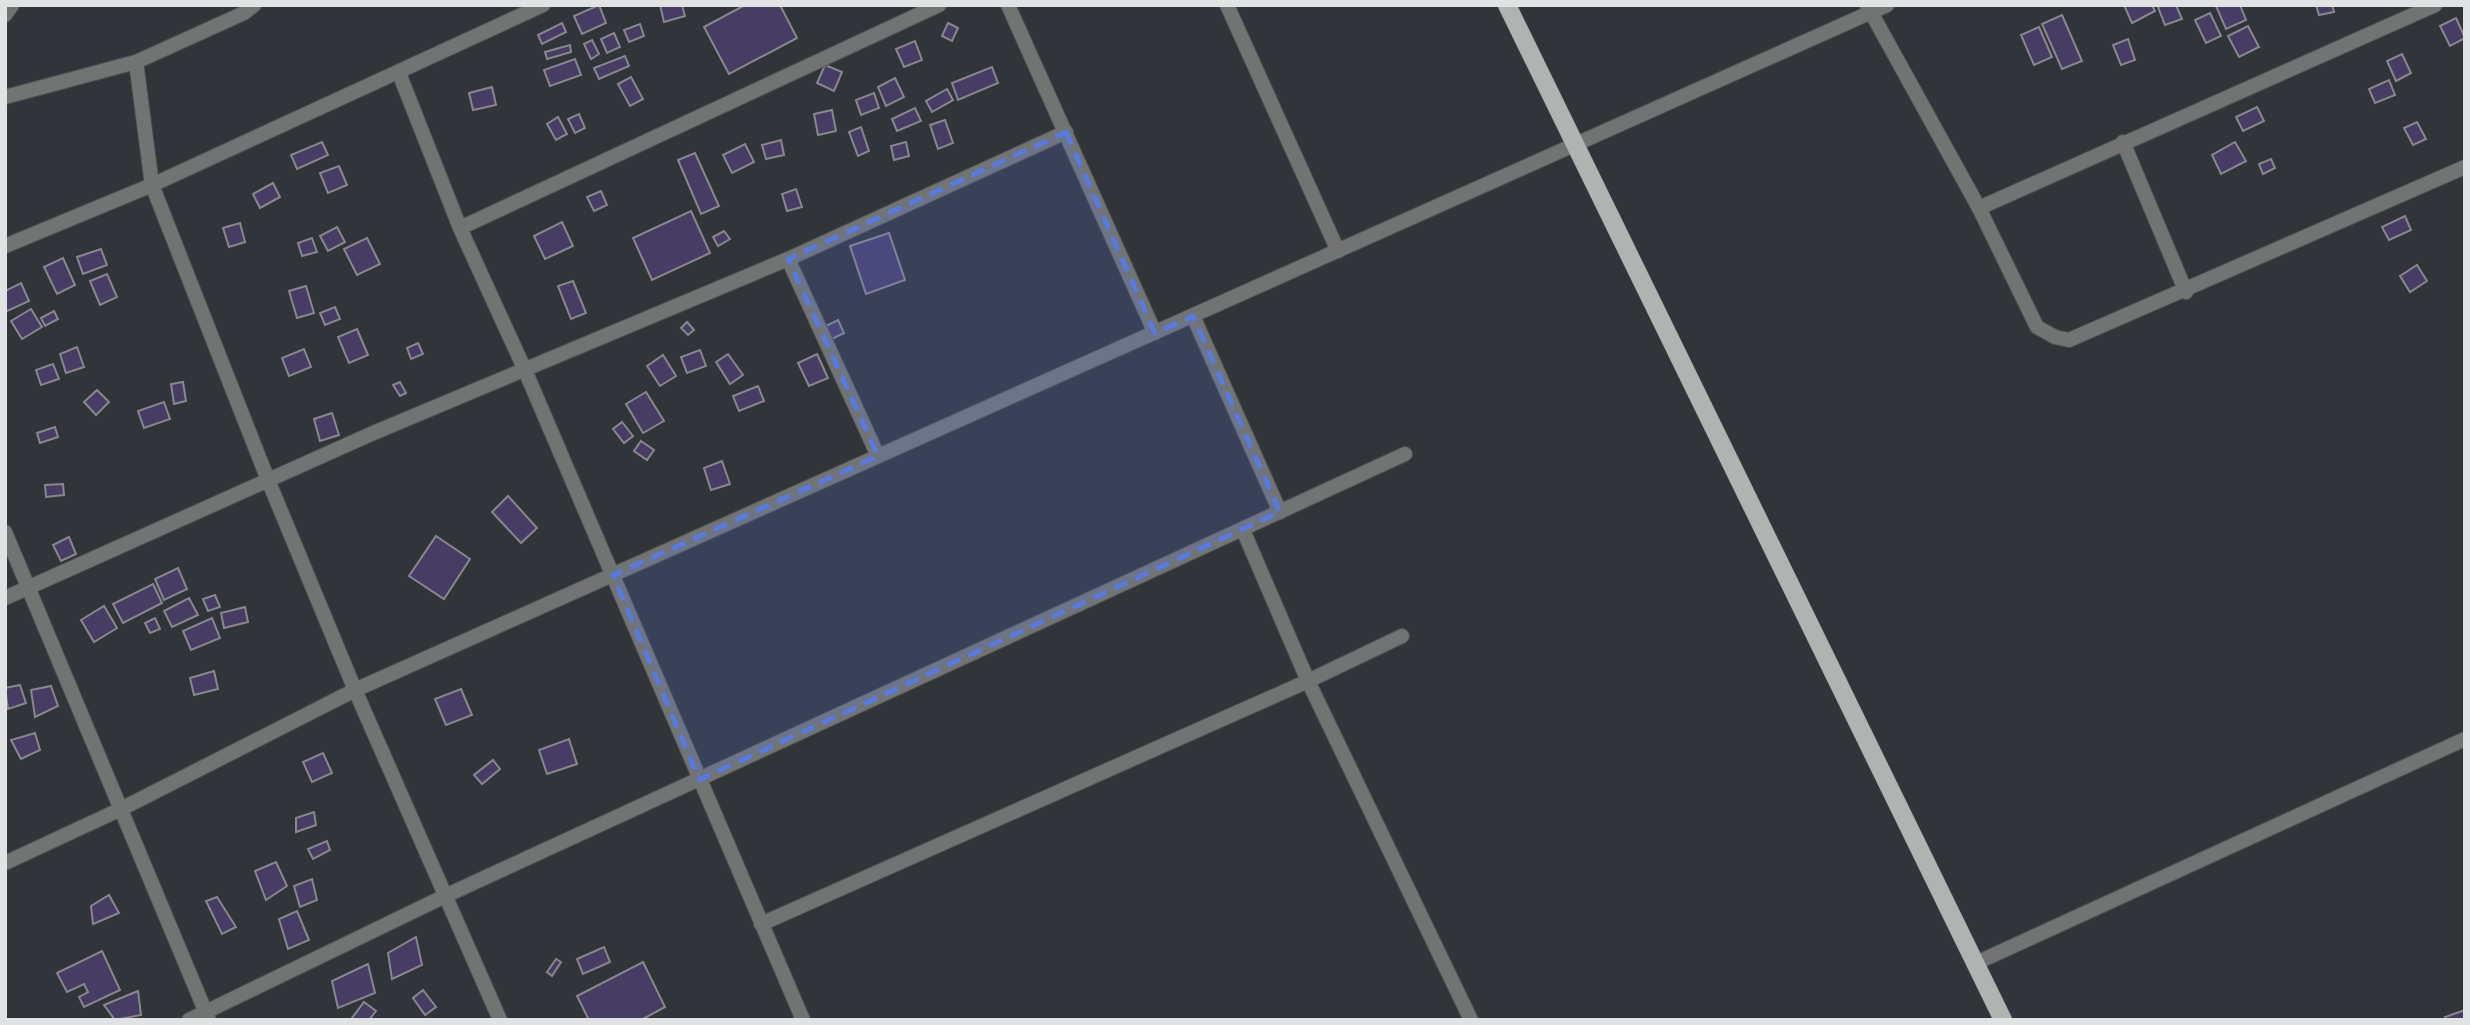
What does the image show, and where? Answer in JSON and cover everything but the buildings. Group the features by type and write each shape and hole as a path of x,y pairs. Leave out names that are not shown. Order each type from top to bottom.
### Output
{"main road":[{"path":"1507,5 2003,1020"}],"street":[{"path":"5,15 12,5"},
{"path":"5,97 136,62 244,13 254,5"},
{"path":"5,246 152,185 543,5"},
{"path":"460,228 939,5"},
{"path":"1007,5 1155,333"},
{"path":"1227,5 1338,251"},
{"path":"5,863 121,809 355,690 1574,146 1869,9 1887,5"},
{"path":"1979,208 2435,5"},
{"path":"1869,9 1979,208 2037,327 2054,337 2069,340 2186,292 2465,167"},
{"path":"136,62 152,185 268,480 355,690 500,1020"},
{"path":"399,73 460,228 524,368 803,1020"},
{"path":"5,598 524,368 788,260 1066,132"},
{"path":"2123,142 2186,292"},
{"path":"788,260 878,456"},
{"path":"1193,316 1280,512"},
{"path":"189,1020 207,1016 445,896 1405,454"},
{"path":"1243,530 1308,681 1471,1020"},
{"path":"5,532 207,1016"},
{"path":"761,925 1308,681 1402,636"},
{"path":"1976,963 2465,739"}],"highlighted area":[{"path":"1066,132 1155,333 1193,316 1280,512 699,780 613,575 878,456 788,259"}]}
